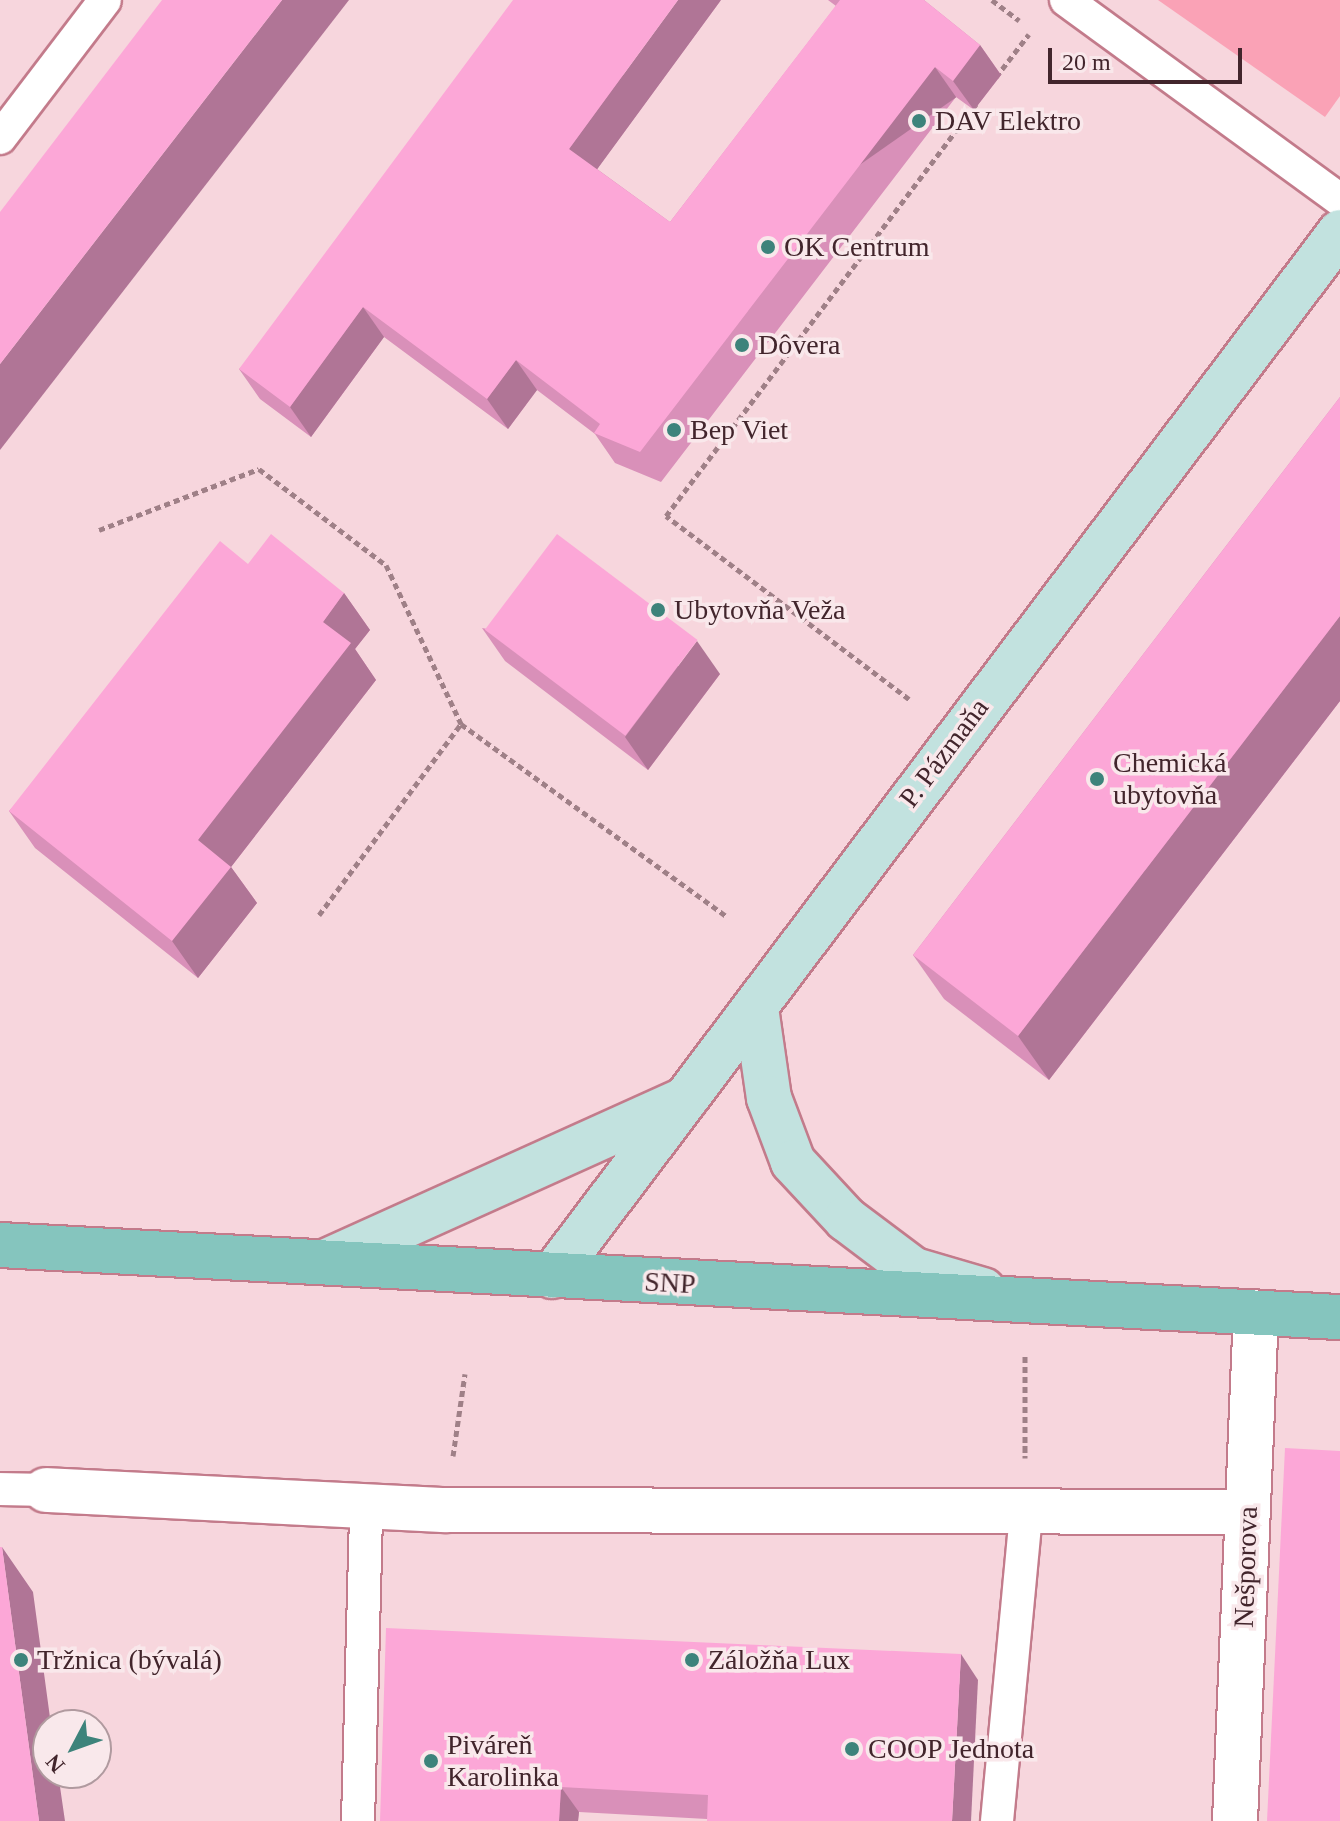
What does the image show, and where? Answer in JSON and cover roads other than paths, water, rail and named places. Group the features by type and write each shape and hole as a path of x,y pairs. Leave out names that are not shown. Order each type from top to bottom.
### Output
{"main road":[{"name":"P. Pázmaňa","path":"552,1276 1340,232"},
{"path":"756,1008 769,1098 793,1162 814,1185 846,1219 914,1270 1026,1302"},
{"path":"327,1261 690,1096"},
{"name":"SNP","path":"0,1245 1340,1317"}],"street":[{"name":"Nešporova","path":"1235,1821 1256,1312"},
{"path":"46,1490 444,1510 1026,1515 1248,1512"}],"lane":[{"path":"0,138 105,0"},
{"path":"1066,0 1340,200"},
{"path":"0,1489 46,1490"},
{"path":"358,1821 366,1506"},
{"path":"997,1821 1026,1515"}],"place":[{"name":"DAV Elektro","path":"919,121"},
{"name":"OK Centrum","path":"768,247"},
{"name":"Dôvera","path":"742,345"},
{"name":"Bep Viet","path":"674,430"},
{"name":"Ubytovňa Veža","path":"658,610"},
{"name":"Chemická ubytovňa","path":"1097,779"},
{"name":"Tržnica (bývalá)","path":"21,1660"},
{"name":"Záložňa Lux","path":"692,1660"},
{"name":"COOP Jednota","path":"852,1749"},
{"name":"Piváreň Karolinka","path":"431,1761"}]}
